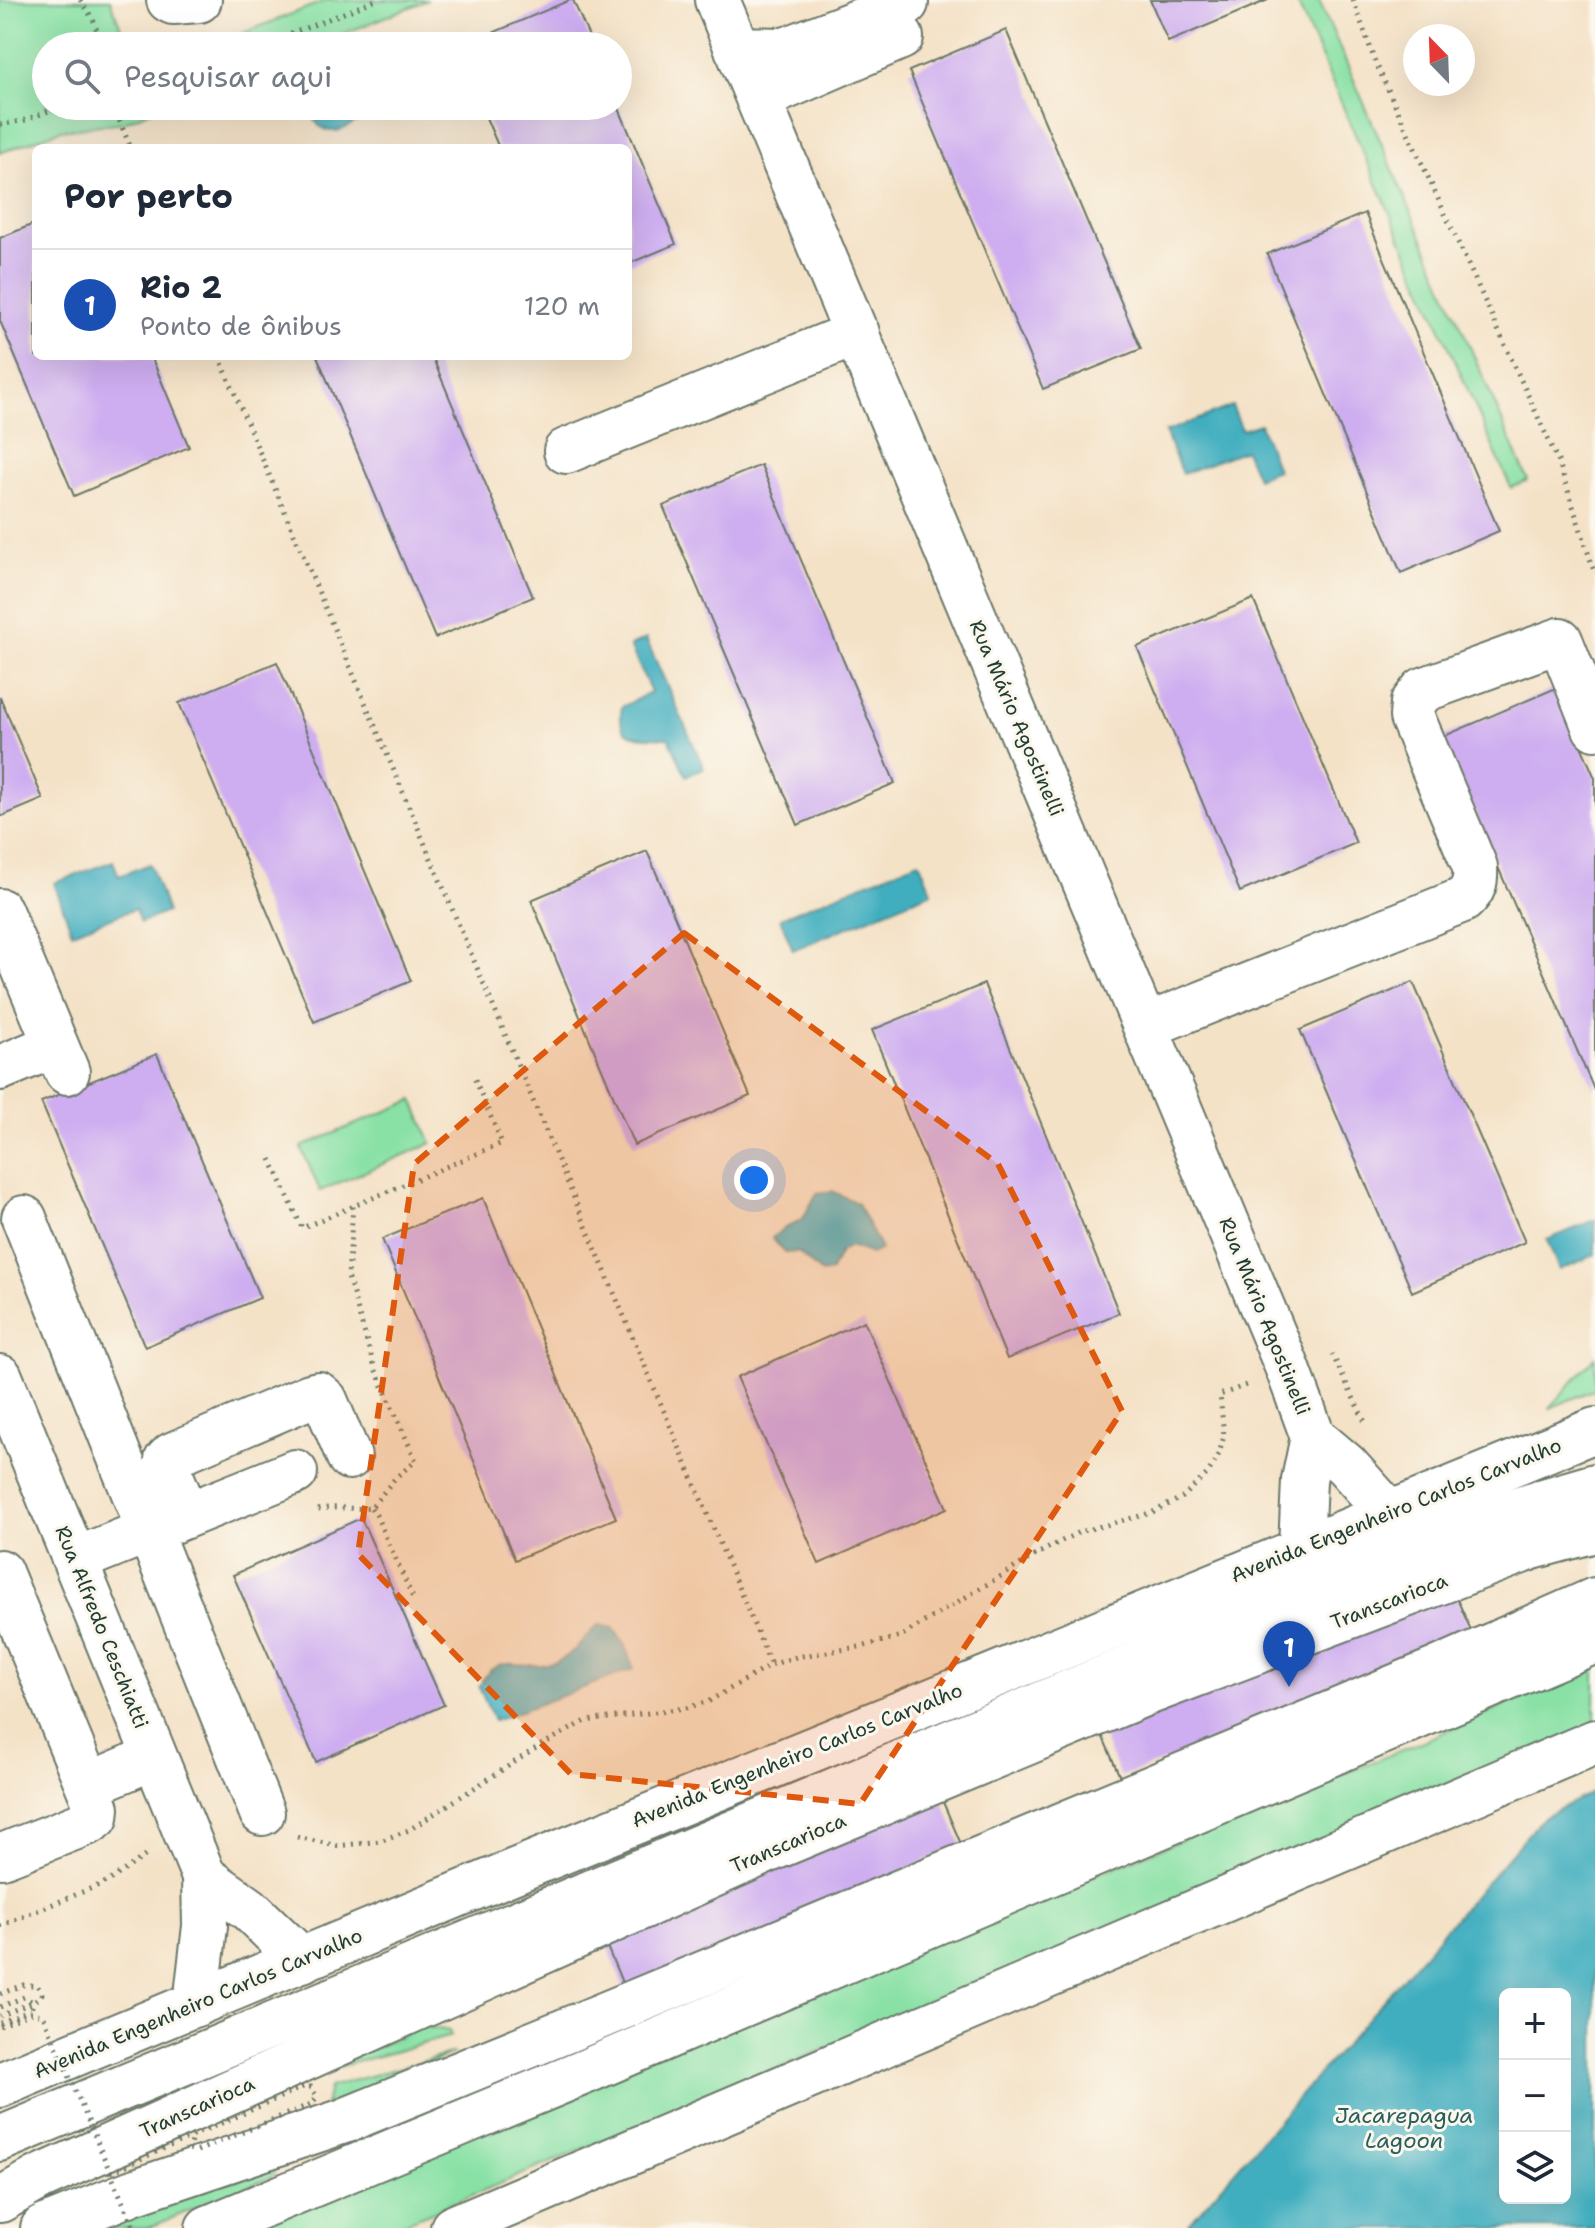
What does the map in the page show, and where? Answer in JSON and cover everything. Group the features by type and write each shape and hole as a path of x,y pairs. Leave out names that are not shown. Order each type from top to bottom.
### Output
{"main road":[{"path":"169,0 199,0"},
{"name":"Rua Mário Agostinelli","path":"717,0 1146,1026 1288,1369 1313,1437 1346,1465 1389,1513"},
{"path":"737,49 785,50 908,20"},
{"path":"758,99 908,20"},
{"path":"566,451 857,333"},
{"path":"1146,1026 1463,900 1471,893 1476,880 1475,867 1412,717 1413,703 1423,690 1560,640 1595,728"},
{"path":"0,911 61,1058 0,1068"},
{"path":"24,1218 168,1522 279,1825"},
{"name":"Rua Alfredo Ceschiatti","path":"0,1377 204,1877 205,1926 196,2004"},
{"path":"168,1522 167,1460 172,1455 310,1396 318,1394 325,1400 349,1457"},
{"name":"Avenida Engenheiro Carlos Carvalho","path":"0,2085 1301,1548 1595,1430"},
{"name":"Rua Mário Agostinelli","path":"1301,1548 1304,1480 1313,1437"},
{"path":"75,1560 295,1472"},
{"name":"Avenida Engenheiro Carlos Carvalho","path":"0,2139 1489,1517 1595,1486"},
{"name":"Transcarioca","path":"0,2200 19,2186 771,1849 1110,1708 1532,1547 1595,1530"},
{"path":"0,1572 97,1808 96,1817 2,1856"},
{"path":"43,2228 133,2192 344,2121 1392,1688 1595,1600"},
{"path":"208,2228 597,2067 1595,1641"},
{"path":"453,2228 1595,1742"},
{"path":"88,1785 154,1757"},
{"path":"204,1877 249,1909 302,1960"}],"path":[{"path":"80,0 97,32"},
{"path":"296,32 376,0"},
{"path":"1353,0 1375,61 1559,463 1595,574"},
{"path":"0,125 32,117"},
{"path":"119,120 129,144"},
{"path":"221,360 771,1665"},
{"path":"271,1159 302,1228 502,1143 473,1075"},
{"path":"353,1206 348,1277 374,1366 416,1461 396,1477 371,1508 414,1600"},
{"path":"279,1825 338,1846 380,1841 409,1830 541,1745 586,1721 698,1705 729,1691 771,1665 901,1636 1079,1532 1151,1513 1183,1497 1208,1473 1219,1454 1224,1436 1220,1395 1331,1352 1372,1436"},
{"path":"0,1926 109,1881 183,1828"},
{"path":"0,1994 30,1983 37,1985 42,1994 35,2001 0,2016"},
{"path":"0,2007 24,1997 33,2002 31,2010 0,2025"},
{"path":"0,2025 31,2013 43,2015 134,2228"},
{"path":"111,2172 303,2087 311,2087 317,2097 311,2104 197,2151 189,2149 191,2141"}],"highlighted area":[{"path":"684,933 998,1164 1122,1411 860,1804 571,1774 358,1554 414,1164"}],"green space":[{"path":"0,0 110,0 123,32 32,32 32,120 129,120 61,130 0,153"},
{"path":"327,0 428,0 348,32 246,32"},
{"path":"1296,0 1319,0 1528,480 1511,488"},
{"path":"413,1100 432,1143 320,1191 301,1147"},
{"path":"1595,1357 1595,1389 1548,1409"},
{"path":"1595,1666 1595,1724 1443,1792 393,2228 244,2228 582,2085 1414,1745"},
{"path":"423,2026 449,2031 451,2036 324,2071"},
{"path":"454,2053 325,2106 329,2087"},
{"path":"274,2168 275,2173 271,2177 148,2228 78,2228"}],"water":[{"path":"316,120 357,120 337,131 318,125"},
{"path":"1232,406 1242,430 1260,424 1277,470 1257,478 1245,450 1182,474 1165,432"},
{"path":"646,639 704,768 686,776 669,738 642,737 627,732 623,727 622,707 651,692 630,646"},
{"path":"113,861 119,876 150,864 167,912 140,923 135,909 72,932 54,883"},
{"path":"919,861 932,892 793,950 780,918"},
{"path":"832,1191 857,1203 881,1249 871,1254 850,1246 840,1252 831,1271 821,1273 798,1252 785,1253 772,1238 785,1227 802,1220 817,1193"},
{"path":"1595,1220 1595,1255 1559,1270 1547,1240"},
{"path":"599,1625 613,1628 623,1641 634,1669 494,1721 479,1687 486,1675 503,1664 544,1665 556,1662 568,1655"},
{"name":"Jacarepagua Lagoon","path":"1595,1791 1595,2228 1185,2228 1542,1818"}],"building":[{"path":"573,0 587,32 495,32"},
{"path":"1150,0 1268,0 1168,42"},
{"path":"1006,30 1141,349 1043,389 909,71"},
{"path":"487,120 624,120 676,244 632,262 632,144 497,144"},
{"path":"1365,213 1499,531 1401,573 1267,254"},
{"path":"32,225 32,360 153,360 189,447 74,496 0,321 0,238"},
{"path":"319,360 434,360 533,597 435,638"},
{"path":"761,465 895,783 798,825 663,506"},
{"path":"1253,599 1356,843 1240,892 1137,647"},
{"path":"277,662 411,981 314,1022 179,703"},
{"path":"1556,688 1595,778 1595,1092 1442,737"},
{"path":"0,697 43,799 0,817"},
{"path":"647,851 750,1096 634,1145 531,900"},
{"path":"1413,982 1525,1242 1412,1292 1300,1030"},
{"path":"984,984 1119,1313 1007,1359 872,1030"},
{"path":"157,1054 260,1298 145,1347 41,1102"},
{"path":"483,1198 616,1518 515,1560 382,1239"},
{"path":"864,1321 947,1508 819,1564 737,1377"},
{"path":"361,1518 444,1705 316,1762 233,1575"},
{"path":"1450,1583 1478,1646 1120,1777 1099,1728"},
{"path":"940,1795 961,1844 629,1999 602,1935"}],"place":[{"name":"Rio 2","path":"1289,1687"}]}
